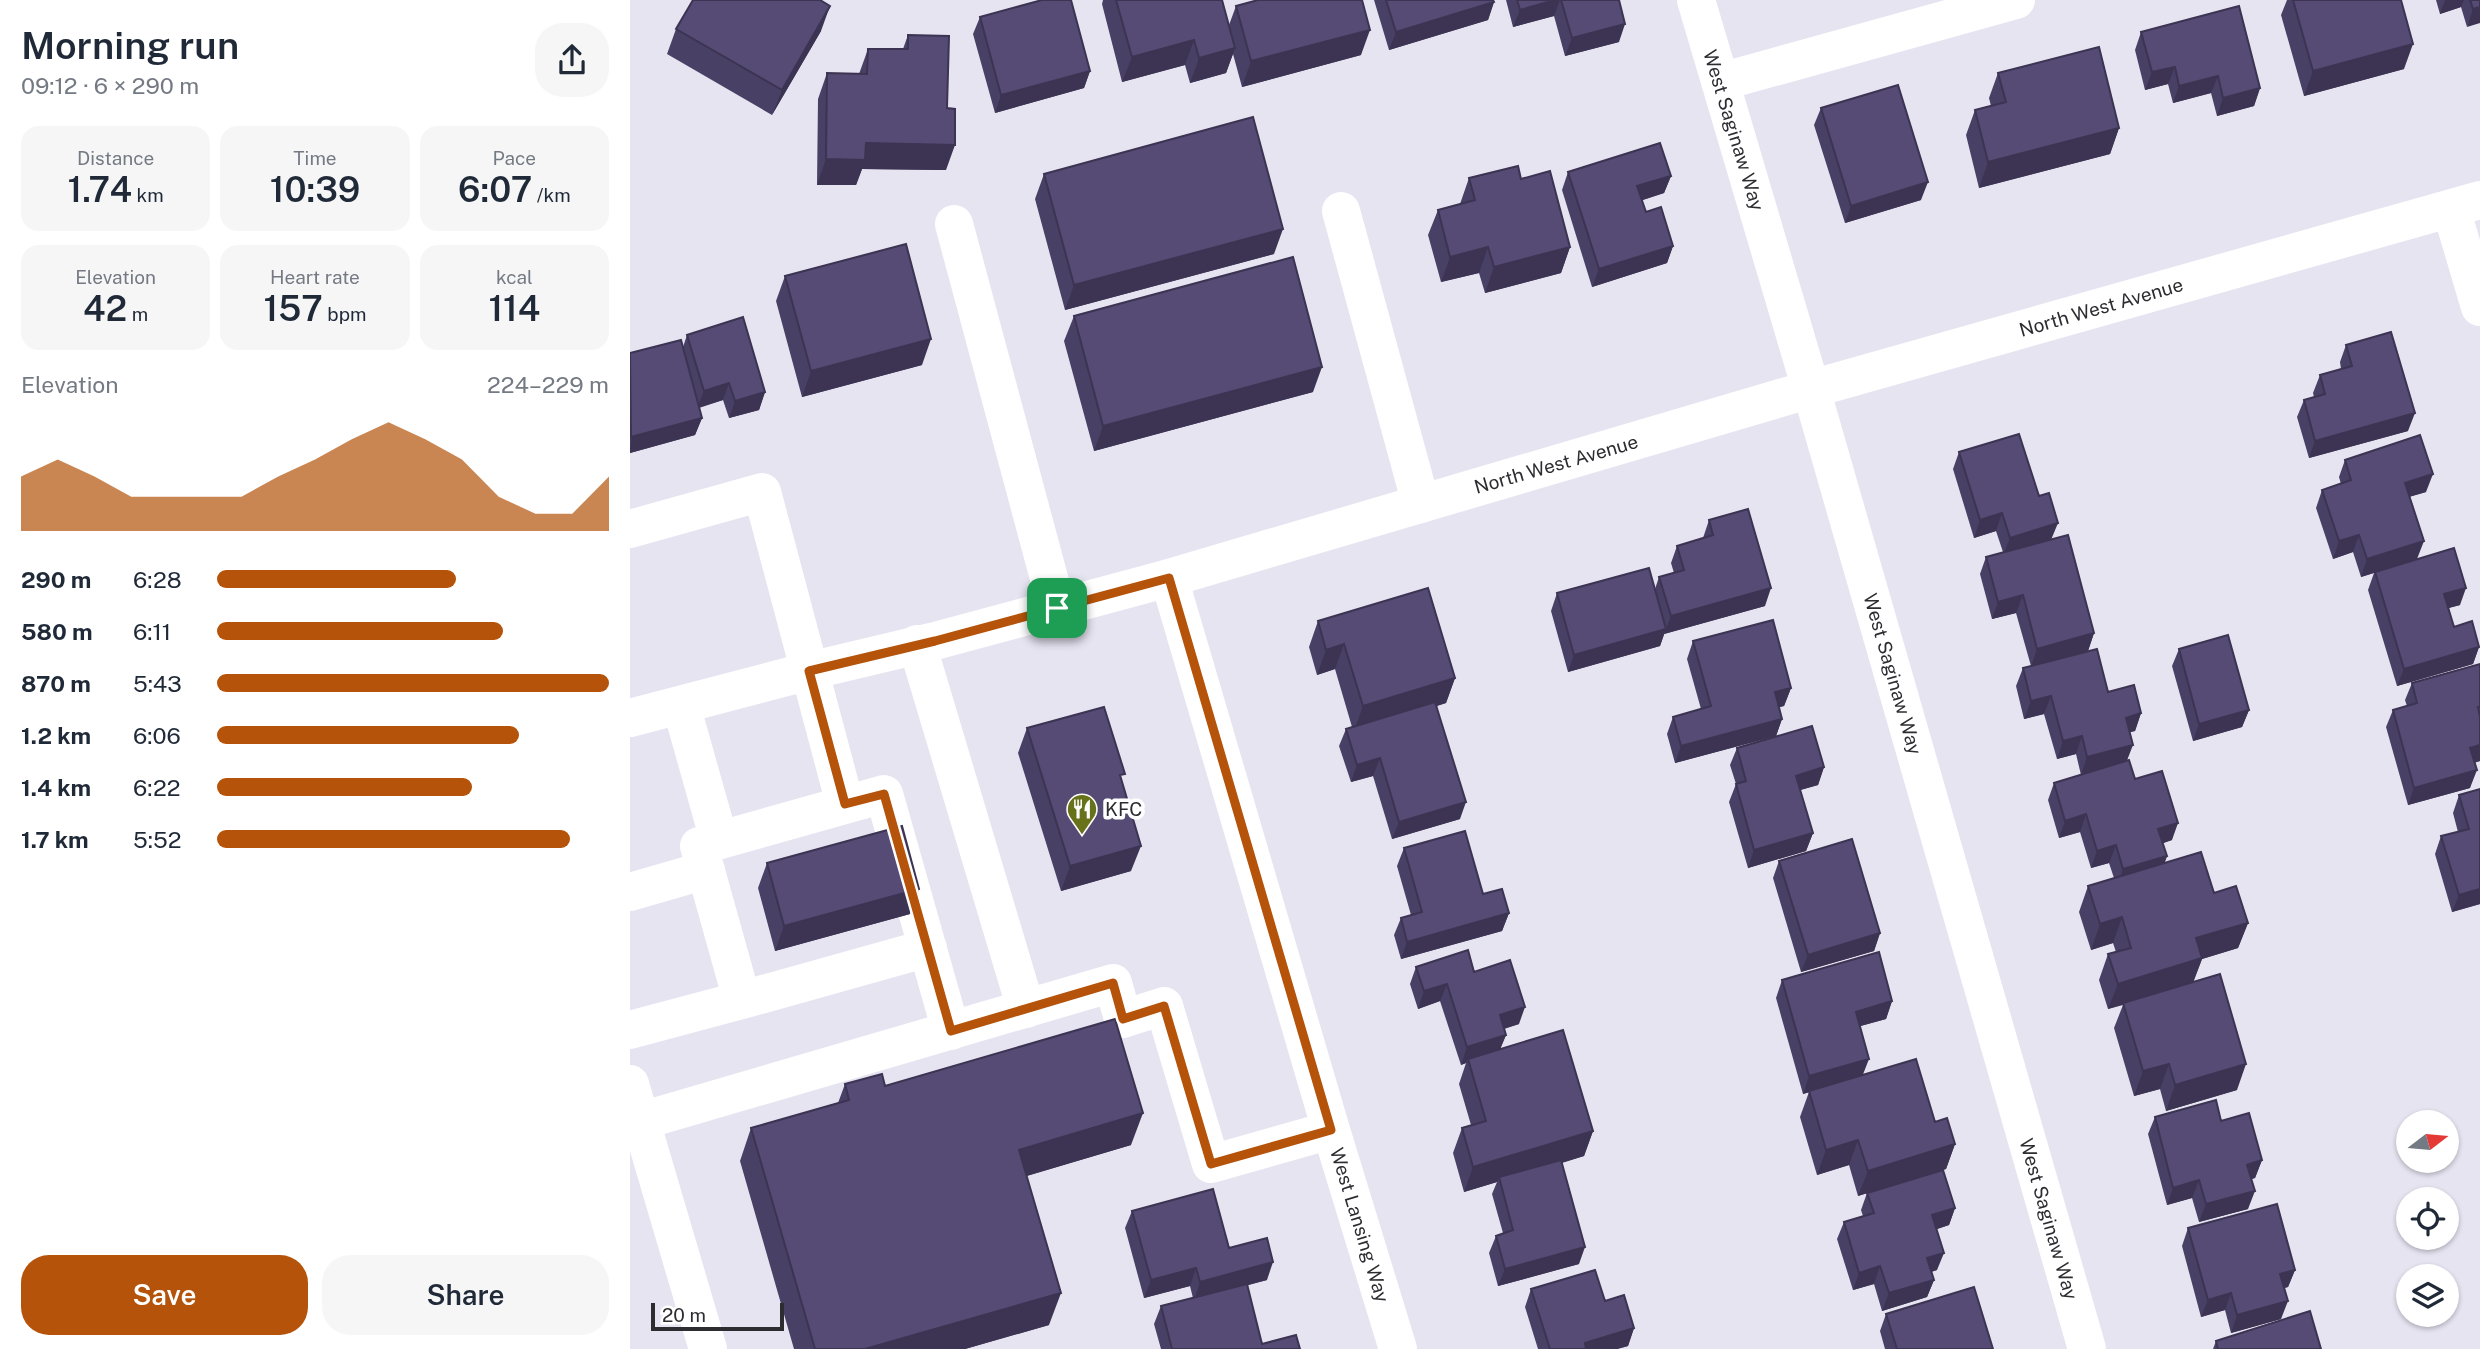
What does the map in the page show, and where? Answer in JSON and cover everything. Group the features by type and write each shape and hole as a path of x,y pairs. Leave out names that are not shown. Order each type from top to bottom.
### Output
{"street":[{"name":"West Saginaw Way","path":"1696,0 1811,389 2087,1349"},
{"path":"1720,82 2017,0"},
{"path":"2465,205 2480,307"},
{"name":"North West Avenue","path":"630,718 1169,578 1811,389 2465,205"},
{"path":"1341,211 1421,504"},
{"path":"954,224 1057,608"},
{"path":"630,528 762,492 845,804"},
{"name":"West Lansing Way","path":"1169,578 1398,1349"},
{"path":"917,644 1026,1009"},
{"path":"681,705 742,1000"},
{"path":"630,892 713,855 845,804 884,794 951,1031"},
{"path":"630,1030 928,948"},
{"path":"641,1121 1113,983 1123,1019 1164,1006 1211,1164 1331,1130"},
{"path":"630,1084 708,1349"}],"building":[{"path":"693,0 820,0 830,6 782,90 676,29"},
{"path":"1042,0 1071,0 1090,71 1001,95 980,17"},
{"path":"1116,0 1222,0 1235,48 1199,58 1194,40 1132,57"},
{"path":"1258,0 1362,0 1370,30 1251,61 1236,6"},
{"path":"1386,0 1493,0 1494,2 1396,32"},
{"path":"1517,0 1555,0 1520,10"},
{"path":"1561,0 1619,0 1625,24 1572,38"},
{"path":"2293,0 2401,0 2413,44 2313,71"},
{"path":"2470,0 2480,0 2480,7 2473,9"},
{"path":"2239,6 2260,88 2223,98 2218,76 2179,86 2175,67 2152,72 2141,32"},
{"path":"908,35 949,36 947,108 955,109 955,145 866,143 865,160 826,159 827,73 867,74 868,49 908,49"},
{"path":"2099,47 2119,128 1988,162 1975,110 2006,102 1998,73"},
{"path":"1898,85 1928,182 1851,206 1821,108"},
{"path":"1253,117 1283,229 1074,285 1044,174"},
{"path":"1660,143 1671,176 1637,186 1646,212 1661,207 1673,246 1599,269 1568,172"},
{"path":"1518,166 1521,179 1550,171 1570,247 1494,267 1488,247 1450,257 1438,210 1475,200 1469,178"},
{"path":"906,244 931,339 811,371 785,276"},
{"path":"1293,257 1322,367 1103,426 1074,316"},
{"path":"743,317 765,392 735,401 729,383 704,391 687,335"},
{"path":"2391,332 2415,413 2315,441 2304,400 2325,394 2320,375 2352,366 2346,345"},
{"path":"681,340 702,418 631,437 630,353"},
{"path":"2019,434 2039,496 2049,493 2058,523 2010,538 2002,513 1980,520 1959,452"},
{"path":"2420,435 2433,474 2405,483 2424,541 2367,559 2359,535 2339,541 2322,490 2351,480 2345,460"},
{"path":"1748,509 1771,588 1671,616 1659,577 1684,570 1677,546 1713,535 1709,520"},
{"path":"2068,535 2094,633 2037,649 2023,595 1998,602 1986,557"},
{"path":"2454,548 2466,588 2444,594 2454,627 2472,621 2479,647 2404,669 2375,572"},
{"path":"1649,568 1666,629 1574,655 1557,593"},
{"path":"1428,588 1455,678 1363,706 1344,644 1326,650 1318,621"},
{"path":"1773,620 1791,688 1775,692 1782,719 1681,746 1673,717 1711,706 1693,641"},
{"path":"2228,635 2249,710 2199,724 2179,649"},
{"path":"2097,649 2108,692 2134,685 2141,713 2126,718 2133,745 2087,757 2082,736 2063,741 2051,696 2031,701 2023,668"},
{"path":"2480,664 2480,745 2470,748 2477,770 2414,788 2393,710 2417,703 2412,683"},
{"path":"1435,702 1466,802 1399,822 1380,758 1357,765 1346,729"},
{"name":"KFC","path":"1104,707 1125,774 1120,775 1141,846 1070,866 1027,728"},
{"path":"1812,726 1824,767 1796,776 1813,833 1754,850 1736,784 1746,781 1737,748"},
{"path":"2129,760 2135,779 2162,771 2178,823 2158,829 2167,856 2123,869 2116,845 2097,851 2086,814 2065,821 2054,783"},
{"path":"2480,789 2480,889 2459,895 2441,836 2469,829 2459,795"},
{"path":"902,826 919,889 784,926 767,863"},
{"path":"1465,831 1483,894 1502,889 1509,913 1407,942 1401,918 1422,912 1404,848"},
{"path":"1852,839 1880,933 1808,955 1779,861"},
{"path":"2201,852 2214,893 2236,886 2248,923 2196,938 2202,958 2118,984 2108,954 2131,948 2122,917 2100,924 2088,886"},
{"path":"1468,950 1474,972 1510,960 1525,1007 1500,1015 1506,1035 1467,1047 1447,984 1424,991 1416,967"},
{"path":"1879,952 1892,1001 1856,1012 1869,1059 1809,1076 1782,980"},
{"path":"2220,974 2246,1064 2175,1085 2169,1064 2143,1071 2123,1003"},
{"path":"1115,1019 1143,1113 1019,1150 1061,1293 865,1349 815,1349 751,1128 849,1100 845,1084 882,1074 885,1086"},
{"path":"1563,1030 1593,1131 1473,1167 1462,1128 1486,1121 1468,1059"},
{"path":"1916,1059 1935,1122 1947,1118 1955,1144 1868,1171 1858,1140 1826,1150 1809,1091"},
{"path":"2216,1100 2221,1121 2249,1113 2262,1160 2247,1165 2255,1191 2206,1204 2199,1180 2173,1188 2155,1117"},
{"path":"1561,1160 1585,1247 1505,1269 1496,1236 1513,1230 1499,1177"},
{"path":"1943,1170 1955,1208 1932,1215 1944,1253 1927,1258 1934,1280 1889,1293 1880,1266 1859,1273 1844,1222 1874,1213 1867,1193"},
{"path":"1213,1189 1229,1248 1267,1238 1273,1262 1200,1282 1196,1268 1151,1280 1132,1211"},
{"path":"2277,1204 2295,1270 2280,1274 2288,1301 2237,1315 2231,1293 2208,1300 2188,1228"},
{"path":"1595,1270 1605,1301 1624,1295 1634,1328 1585,1343 1586,1349 1550,1349 1531,1289"},
{"path":"1247,1284 1262,1344 1296,1335 1300,1349 1172,1349 1161,1306"},
{"path":"1974,1287 1993,1349 1897,1349 1886,1314"},
{"path":"2310,1311 2321,1349 2218,1349 2216,1341"}],"place":[{"name":"KFC","path":"1082,836"}],"route":[{"path":"1169,578 1331,1130 1211,1164 1164,1006 1123,1019 1113,983 951,1031 884,794 845,804 809,671 1057,608 1169,578"}]}
